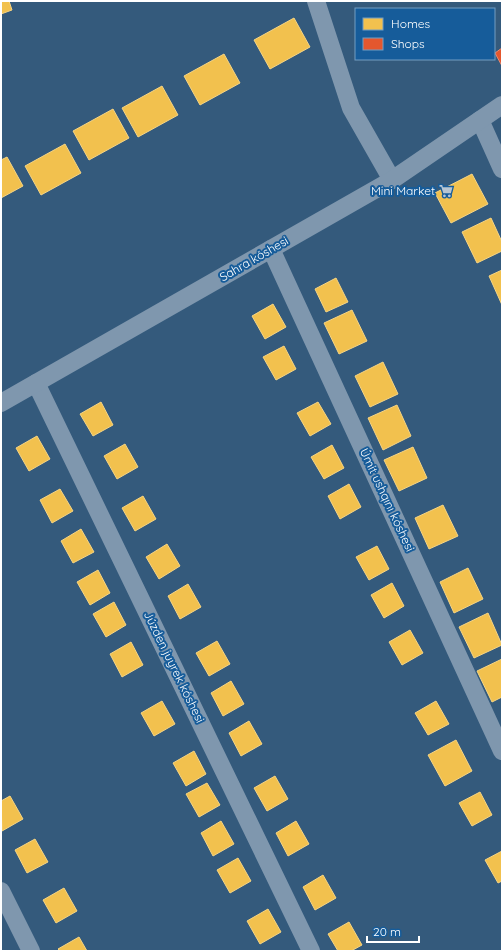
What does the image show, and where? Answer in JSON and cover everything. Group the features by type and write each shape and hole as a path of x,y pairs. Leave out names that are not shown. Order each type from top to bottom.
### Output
{"street":[{"path":"316,1 352,108 392,180"},
{"name":"Sahra kóshesi","path":"1,403 392,180 502,105"},
{"path":"480,120 502,169"},
{"name":"Úmit ushqını kóshesi","path":"272,249 502,751"},
{"name":"Júzden juyrek kóshesi","path":"36,383 311,951"},
{"path":"1,891 31,951"}],"building: Homes":[{"path":"1,1 9,1 12,10 1,14"},
{"path":"294,18 310,47 270,69 254,40"},
{"path":"224,54 240,83 200,105 184,76"},
{"path":"162,86 178,115 138,137 122,108"},
{"path":"113,109 129,138 89,160 73,131"},
{"path":"65,144 81,173 41,195 25,166"},
{"path":"7,157 23,186 1,198 1,160"},
{"path":"472,174 488,204 451,223 435,193"},
{"path":"491,218 502,242 502,251 477,263 462,232"},
{"path":"502,270 502,305 489,276"},
{"path":"336,278 348,302 326,312 315,289"},
{"path":"273,304 286,327 265,339 252,316"},
{"path":"352,310 367,341 339,354 324,323"},
{"path":"284,346 296,369 276,380 263,357"},
{"path":"383,362 398,394 370,407 355,376"},
{"path":"101,402 113,425 93,436 80,414"},
{"path":"318,402 331,424 310,436 297,413"},
{"path":"397,405 411,436 383,450 368,418"},
{"path":"37,436 50,459 29,471 16,448"},
{"path":"125,444 138,467 117,479 104,456"},
{"path":"332,445 344,468 324,479 311,457"},
{"path":"413,447 427,478 399,491 384,460"},
{"path":"349,484 361,507 340,519 328,496"},
{"path":"60,489 73,511 52,523 40,500"},
{"path":"143,496 156,519 135,531 122,508"},
{"path":"443,505 458,536 429,549 415,518"},
{"path":"81,529 94,552 73,563 61,541"},
{"path":"167,544 180,566 159,579 146,557"},
{"path":"377,546 389,569 369,580 356,557"},
{"path":"468,568 483,599 454,613 440,582"},
{"path":"98,570 110,593 90,605 77,582"},
{"path":"392,583 404,606 384,618 371,595"},
{"path":"188,584 201,607 180,619 168,596"},
{"path":"114,602 126,625 106,637 93,614"},
{"path":"488,613 502,645 474,658 459,627"},
{"path":"410,630 423,653 402,665 389,642"},
{"path":"217,641 230,664 209,676 196,653"},
{"path":"131,642 143,665 122,677 110,654"},
{"path":"502,659 502,697 492,702 477,671"},
{"path":"231,681 244,704 223,716 211,693"},
{"path":"162,701 175,724 154,736 141,713"},
{"path":"436,701 449,724 428,735 415,713"},
{"path":"249,721 262,744 241,756 229,733"},
{"path":"456,740 472,771 445,786 428,755"},
{"path":"194,751 206,774 186,786 173,763"},
{"path":"275,776 288,799 267,811 254,788"},
{"path":"207,783 220,805 199,817 186,794"},
{"path":"480,792 492,815 472,826 459,803"},
{"path":"10,796 23,819 2,831 1,801"},
{"path":"221,821 234,844 213,856 201,833"},
{"path":"296,821 309,844 288,856 276,833"},
{"path":"35,839 48,862 27,873 15,850"},
{"path":"502,851 502,881 498,883 485,860"},
{"path":"238,858 251,881 230,893 217,870"},
{"path":"323,875 336,898 315,910 303,887"},
{"path":"64,888 77,911 56,923 43,900"},
{"path":"268,909 281,932 260,944 247,921"},
{"path":"349,922 362,945 351,951 338,951 328,934"},
{"path":"79,937 87,951 60,951 58,949"}],"building: Shops":[{"path":"502,48 502,66 495,53"}],"place":[{"name":"Mini Market","path":"446,191"}]}
